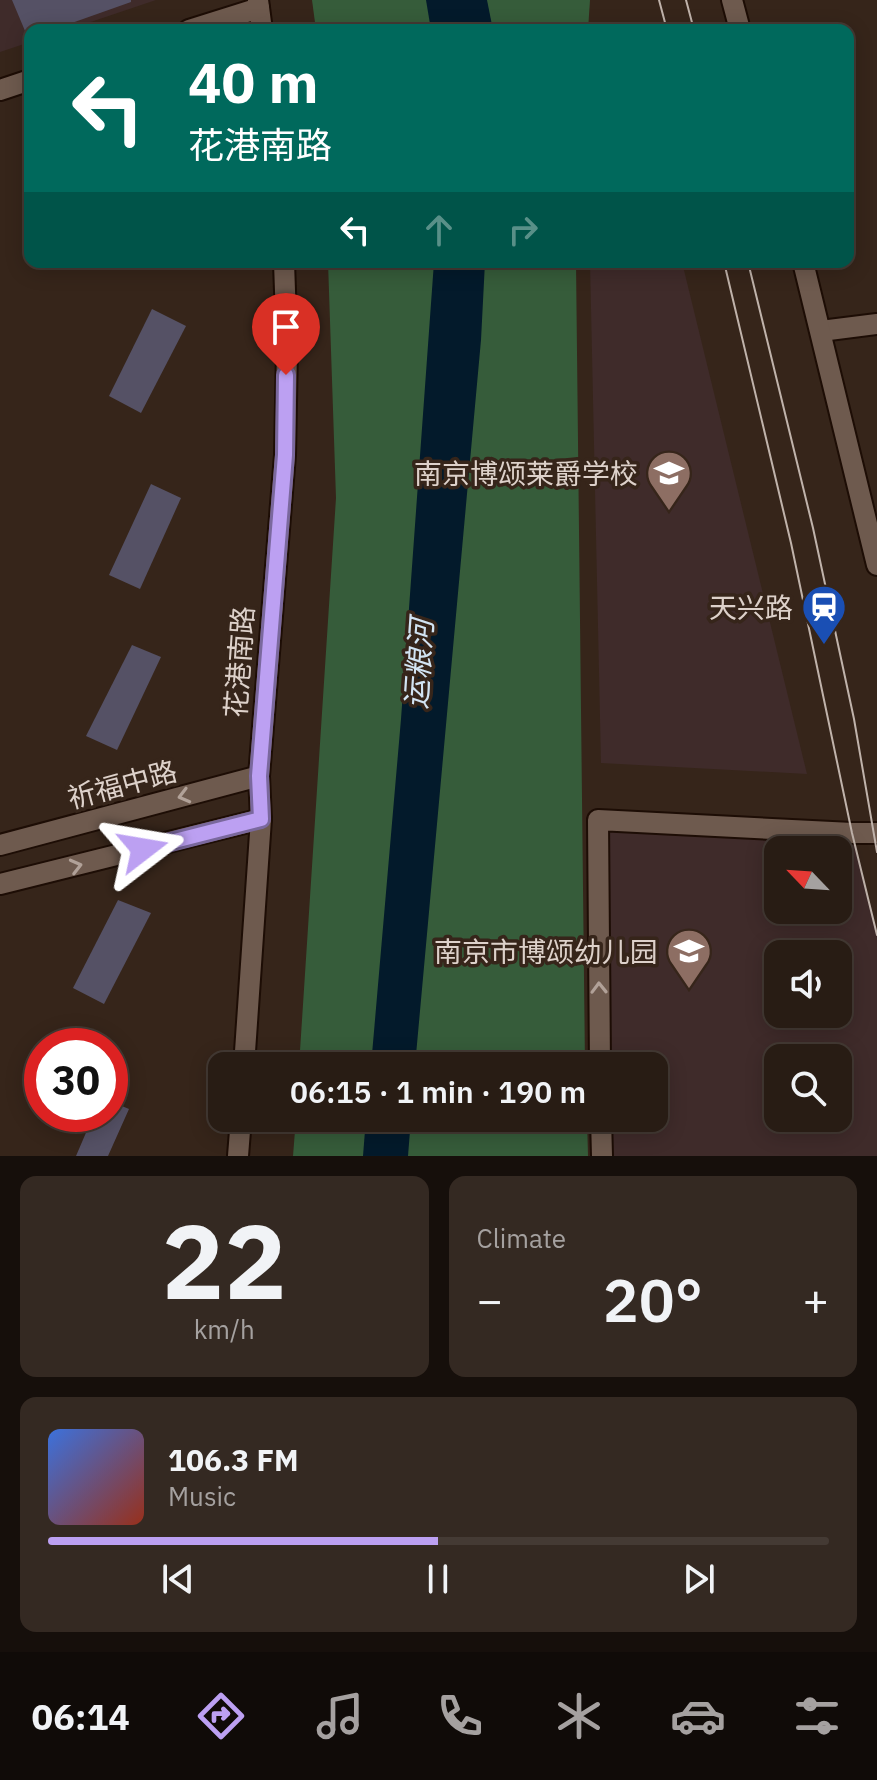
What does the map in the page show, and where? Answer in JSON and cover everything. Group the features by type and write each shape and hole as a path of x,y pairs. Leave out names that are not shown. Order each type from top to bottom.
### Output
{"street":[{"path":"732,0 738,24"},
{"path":"205,24 259,4 261,24"},
{"path":"0,90 24,82"},
{"name":"花港南路","path":"245,1052 261,819 259,776 285,455 287,349 284,268"},
{"path":"805,268 877,565"},
{"path":"821,331 877,324"},
{"name":"祈福中路","path":"0,845 259,776"},
{"path":"0,884 261,819"},
{"path":"600,1052 598,820 877,833"},
{"path":"238,1156 240,1132"},
{"path":"601,1132 602,1156"}],"shaded area":[{"path":"0,0 156,0 85,24 24,24 24,44 0,52"},
{"name":"南京博颂莱爵学校","path":"590,268 683,268 807,774 601,763"},
{"name":"南京市博颂幼儿园","path":"598,820 852,833 877,935 877,1156 602,1156 601,1132 668,1132 668,1052 600,1052"}],"green space":[{"path":"312,0 590,0 588,24 315,24"},
{"path":"328,268 576,268 585,1052 300,1052 336,498"},
{"path":"295,1132 587,1132 588,1156 293,1156"}],"water":[{"path":"426,0 487,0 492,24 430,24"},
{"name":"运粮河","path":"434,268 485,268 481,340 416,1052 372,1052 401,719"},
{"path":"365,1132 410,1132 408,1156 363,1156"}],"building":[{"path":"12,0 131,0 69,24 24,24 24,28"},
{"path":"152,309 186,326 141,413 109,396"},
{"path":"151,484 181,498 140,589 109,575"},
{"path":"132,645 161,657 117,750 86,736"},
{"path":"118,900 151,913 104,1004 73,988"},
{"path":"86,1132 119,1132 108,1156 76,1156"}],"tram line":[{"path":"659,0 665,24"},
{"path":"686,0 692,24"},
{"path":"725,268 791,543 852,833 877,935"},
{"path":"749,268 813,528 854,719 877,852"}],"place":[{"name":"南京博颂莱爵学校","path":"669,512"},
{"name":"天兴路","path":"824,646"},
{"name":"南京市博颂幼儿园","path":"689,990"}],"route":[{"path":"143,849 261,819 259,776 285,455 286,375"}]}
